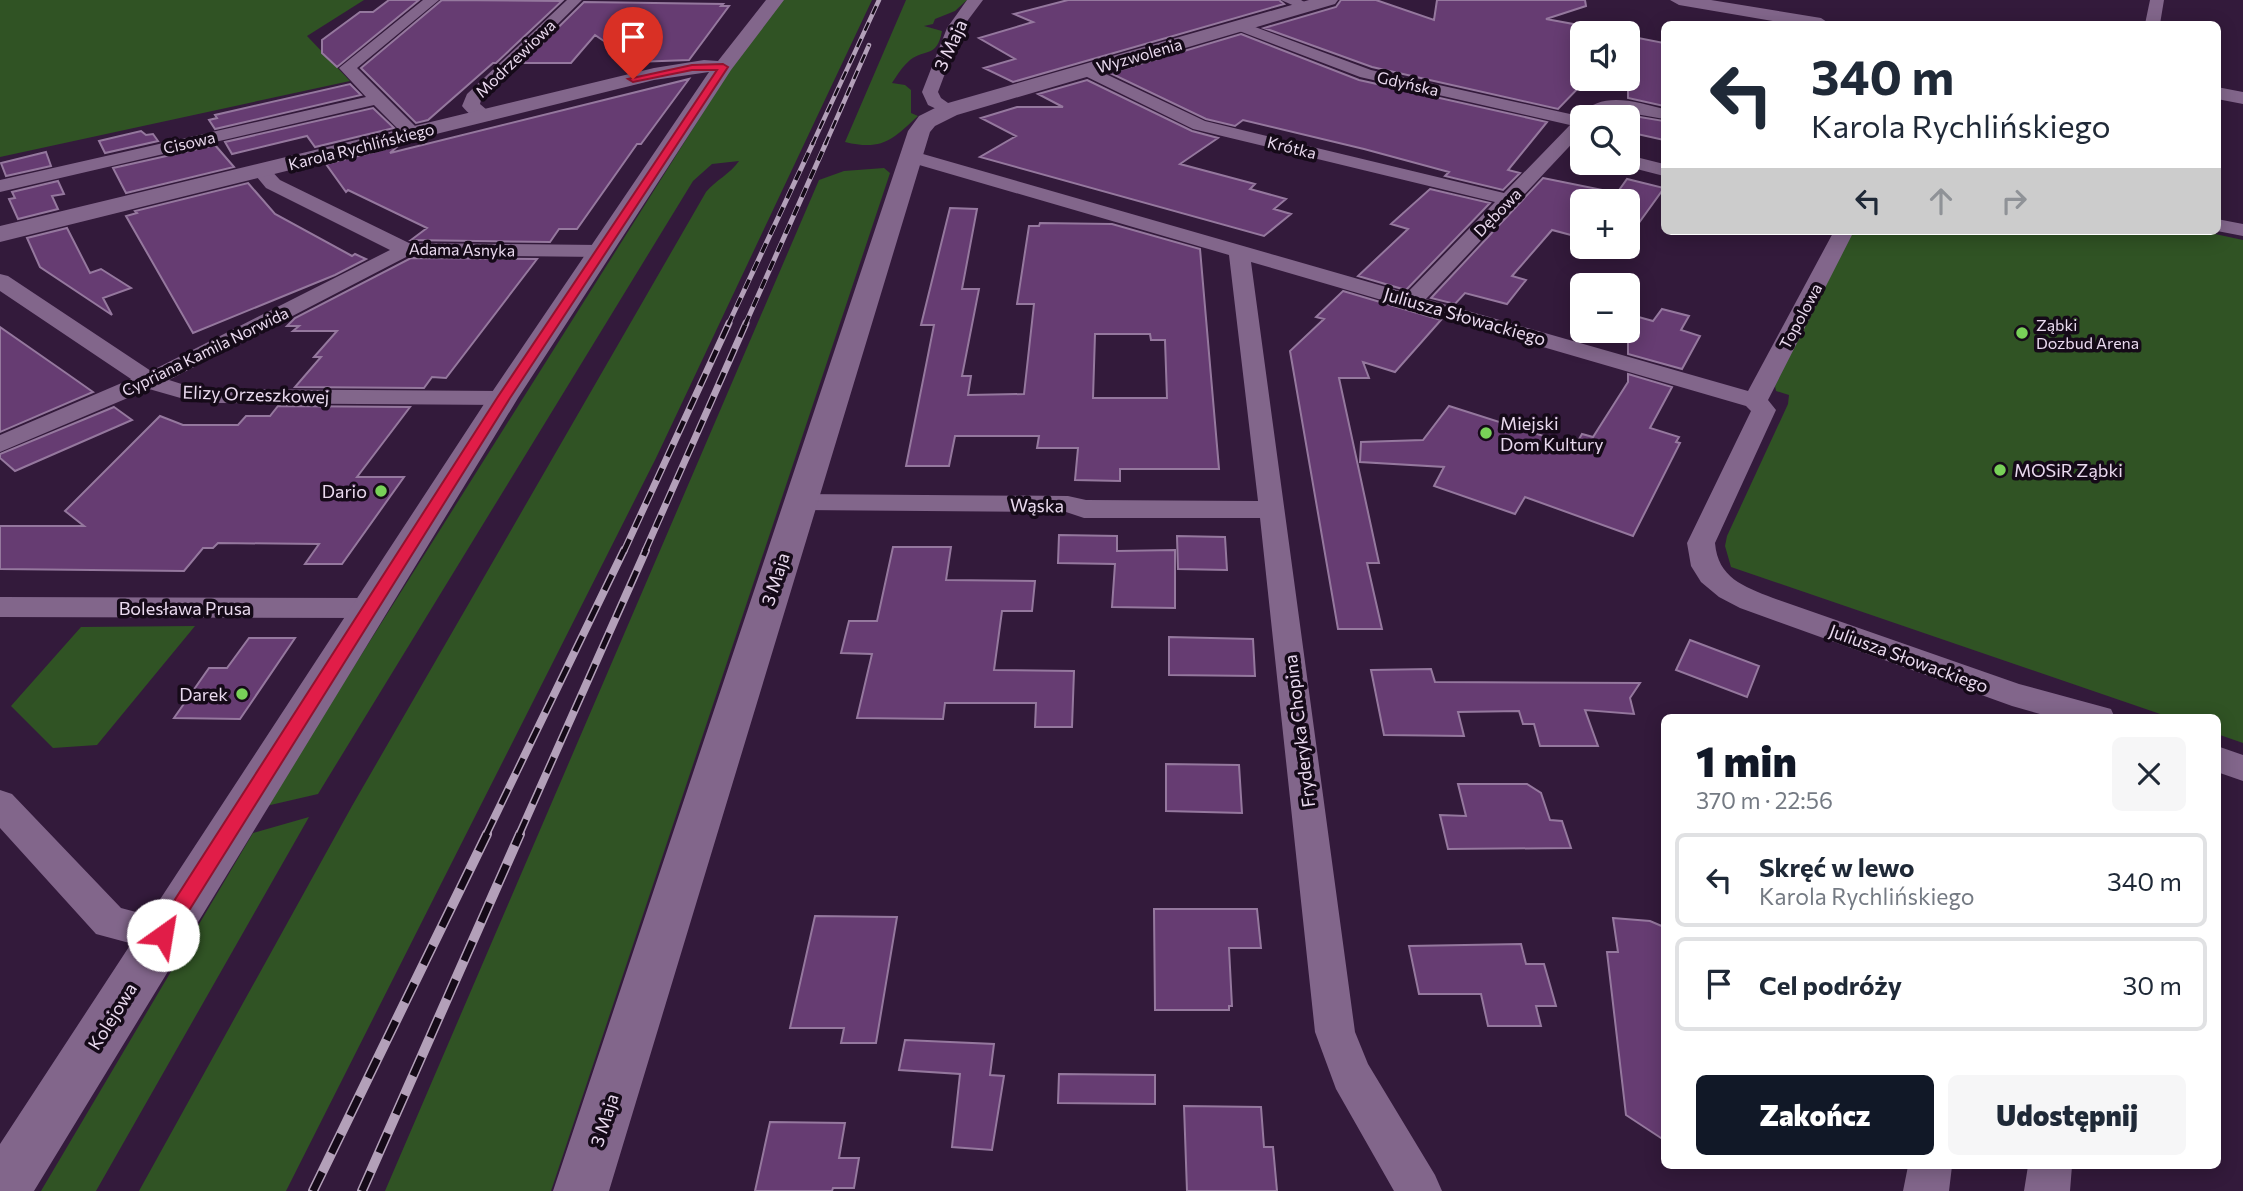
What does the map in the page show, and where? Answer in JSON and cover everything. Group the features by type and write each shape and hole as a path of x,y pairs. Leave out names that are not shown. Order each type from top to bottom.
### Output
{"street":[{"path":"413,134 348,68 432,0"},
{"name":"Modrzewiowa","path":"485,116 471,106 473,98 575,0"},
{"name":"Kolejowa","path":"2,1191 503,398 723,67 775,0"},
{"name":"3 Maja","path":"581,1191 909,156 922,125 949,110 931,97 932,83 954,29 970,4 976,0"},
{"name":"Wyzwolenia","path":"949,110 1239,26 1297,3 1329,0"},
{"path":"1679,0 1803,21"},
{"path":"2154,21 2157,0"},
{"name":"Gdyńska","path":"1239,26 1366,74 1570,119"},
{"name":"Karola Rychlińskiego","path":"0,234 654,74 692,68 723,67"},
{"name":"Krótka","path":"1085,70 1199,125 1508,200"},
{"path":"2221,94 2243,98"},
{"name":"Cisowa","path":"0,186 379,99"},
{"path":"1640,109 1661,113"},
{"name":"Dębowa","path":"1412,301 1570,135"},
{"path":"1560,146 1570,148"},
{"name":"Juliusza Słowackiego","path":"909,156 1755,401 1764,410 1701,543 1700,555 1707,572 1739,596 2010,706 2072,714"},
{"path":"1640,164 1661,169"},
{"name":"Adama Asnyka","path":"261,171 273,184 404,249 600,251"},
{"path":"2221,226 2243,230"},
{"name":"Topolowa","path":"1755,401 1842,235"},
{"name":"Cypriana Kamila Norwida","path":"0,444 149,380 393,258 404,249"},
{"name":"Fryderyka Chopina","path":"1239,251 1273,510 1335,1032 1351,1075 1419,1191"},
{"name":"Elizy Orzeszkowej","path":"0,281 149,380 180,392 220,396 503,398"},
{"name":"Wąska","path":"800,502 1068,504 1084,509 1273,510"},
{"name":"Bolesława Prusa","path":"0,607 369,608"},
{"path":"2221,760 2243,768"},
{"path":"0,804 110,922 163,935"},
{"path":"1926,1191 1930,1169"},
{"path":"2047,1191 2050,1169"}],"green space":[{"path":"0,0 364,0 307,36 350,81 0,157"},
{"path":"782,0 872,0 656,458 286,1191 139,1191 352,806 706,192 739,161 712,164 693,181 318,794 266,806 728,73"},
{"path":"906,0 967,0 955,11 935,19 933,24 924,26 942,31 940,40 934,49 910,60 892,83 905,85 911,90 911,113 918,116 893,137 878,144 845,142"},
{"path":"884,168 890,173 551,1191 385,1191 819,180 844,171"},
{"name":"MOSiR Ząbki","path":"1848,235 2220,235 2243,240 2243,743 2221,735 2221,714 2160,714 1731,567 1725,546 1727,536 1788,404 1789,395 1776,391 1775,386"},
{"path":"195,626 97,745 53,748 11,706 81,627"},
{"path":"309,817 96,1191 41,1191 253,833"}],"building":[{"path":"389,0 419,0 337,67 322,53 322,40 360,12 373,12"},
{"path":"442,0 562,1 496,63 428,120 416,123 361,68"},
{"path":"1068,0 1279,0 1284,4 1013,82 984,68 1015,59 979,38 1033,22 1014,14"},
{"path":"1341,0 1376,0 1434,20 1437,0 1585,0 1586,6 1546,19 1570,23 1570,91 1575,91 1558,109 1372,67 1264,28 1336,7"},
{"path":"584,2 729,6 689,60 635,62 595,35 571,63 522,63"},
{"path":"1241,34 1359,80 1547,122 1508,170 1520,173 1503,190 1445,176 1449,172 1364,149 1243,120 1235,126 1206,119 1110,73"},
{"path":"1640,38 1661,42 1661,105 1628,98 1628,91 1640,91"},
{"path":"689,79 641,144 637,144 577,229 559,229 550,242 411,240 427,228 348,190 346,192 326,164 398,146 390,153"},
{"path":"1087,80 1192,131 1218,138 1180,164 1255,184 1250,189 1286,199 1274,209 1291,214 1264,236 980,157 1016,136 981,118 1017,107 1063,107 1038,94"},
{"path":"350,84 361,95 215,129 209,120 217,118 215,115"},
{"path":"373,108 394,128 315,147 307,136 232,154 225,142"},
{"path":"1640,117 1661,120 1661,139 1640,135"},
{"path":"141,131 146,135 153,134 158,141 105,153 99,141"},
{"path":"215,145 234,167 126,193 113,168"},
{"path":"46,152 51,166 6,176 1,163"},
{"path":"1543,178 1597,189 1570,189 1570,235 1552,230 1512,276 1526,280 1507,304 1465,293 1455,304 1431,298"},
{"path":"1627,179 1661,187 1661,192 1640,221 1640,189 1620,189"},
{"path":"58,181 64,194 52,196 58,209 18,219 9,199 15,198 12,192"},
{"path":"248,183 275,214 352,256 355,254 366,259 335,275 193,333 126,216 137,213 135,211"},
{"path":"1430,189 1490,203 1406,290 1358,276 1408,229 1391,224"},
{"path":"950,208 977,209 962,289 979,289 962,376 971,376 968,395 1024,394 1034,304 1017,304 1029,226 1039,226 1040,223 1112,224 1200,249 1219,469 1120,469 1120,481 1075,480 1078,448 1037,448 1039,436 955,436 949,466 906,466 934,325 921,325","holes":["1095,334 1150,334 1151,340 1165,340 1167,398 1093,398"]},
{"path":"67,228 90,273 101,269 131,288 103,298 112,315 40,267 27,238"},
{"path":"411,258 537,259 446,378 432,377 424,388 295,387 321,357 314,357 337,331 293,331 299,326 287,326 295,318"},
{"path":"1343,291 1441,320 1395,372 1363,362 1369,378 1339,378 1379,563 1367,563 1382,629 1338,629 1290,351 1324,319 1316,317"},
{"path":"1662,309 1689,316 1681,330 1700,336 1682,369 1628,354 1628,343 1640,343 1640,317 1653,321"},
{"path":"0,327 66,373 93,392 0,432"},
{"path":"1628,374 1672,387 1650,428 1679,437 1676,442 1680,443 1633,536 1525,497 1515,514 1434,486 1444,467 1360,462 1361,442 1423,440 1449,406 1575,446 1582,434 1593,437 1628,382"},
{"path":"278,406 410,407 357,477 404,477 342,564 305,564 319,544 218,543 213,548 203,548 184,571 0,569 0,526 84,526 65,511 160,416 183,425 238,425 246,416 270,416"},
{"path":"114,407 132,420 15,471 0,458 0,454"},
{"path":"1059,535 1117,536 1117,551 1175,550 1175,608 1112,607 1115,564 1058,563"},
{"path":"1177,536 1225,537 1227,570 1178,569"},
{"path":"893,547 951,547 946,580 1035,581 1032,611 1002,611 994,670 1074,671 1072,727 1035,727 1036,703 945,703 943,719 857,718 872,654 841,653 849,621 877,621"},
{"path":"1169,637 1253,639 1255,676 1169,675"},
{"path":"249,638 295,638 240,719 174,718 209,668 227,668"},
{"path":"1690,640 1759,666 1747,697 1676,670"},
{"path":"1431,669 1435,682 1640,683 1630,698 1634,714 1585,710 1598,746 1540,746 1534,724 1523,724 1519,711 1458,712 1464,736 1384,735 1371,670"},
{"path":"1166,764 1239,765 1242,813 1166,811"},
{"path":"1458,784 1527,784 1541,793 1550,820 1562,821 1571,848 1448,849 1440,815 1466,816"},
{"path":"1154,909 1257,909 1261,948 1229,948 1232,1006 1229,1006 1229,1010 1155,1010"},
{"path":"815,916 897,917 876,1043 841,1043 844,1028 790,1028"},
{"path":"1613,918 1650,921 1661,926 1661,1138 1626,1115 1607,952 1618,952"},
{"path":"1521,944 1526,964 1544,964 1556,1006 1536,1006 1541,1026 1488,1026 1481,994 1419,994 1409,946"},
{"path":"905,1040 994,1044 990,1075 1004,1076 992,1150 952,1147 960,1074 899,1070"},
{"path":"1059,1074 1155,1075 1155,1104 1058,1103"},
{"path":"1184,1106 1261,1107 1264,1147 1273,1147 1277,1191 1187,1191"},
{"path":"770,1122 845,1123 839,1158 859,1158 854,1188 833,1188 832,1191 755,1191"}],"railway":[{"path":"812,145 879,0"},
{"path":"825,145 869,45"},
{"path":"728,325 813,143"},
{"path":"745,325 826,143"},
{"path":"624,551 729,323"},
{"path":"645,551 746,323"},
{"path":"486,835 624,550"},
{"path":"519,835 646,550"},
{"path":"313,1191 487,834"},
{"path":"362,1191 520,834"}],"place":[{"name":"Ząbki Dozbud Arena","path":"2022,333"},
{"name":"Miejski Dom Kultury","path":"1486,433"},
{"name":"MOSiR Ząbki","path":"2000,470"},
{"name":"Dario","path":"381,491"},
{"name":"Darek","path":"242,694"}],"route":[{"path":"163,935 503,398 723,67 704,66 672,70 633,79"}]}
